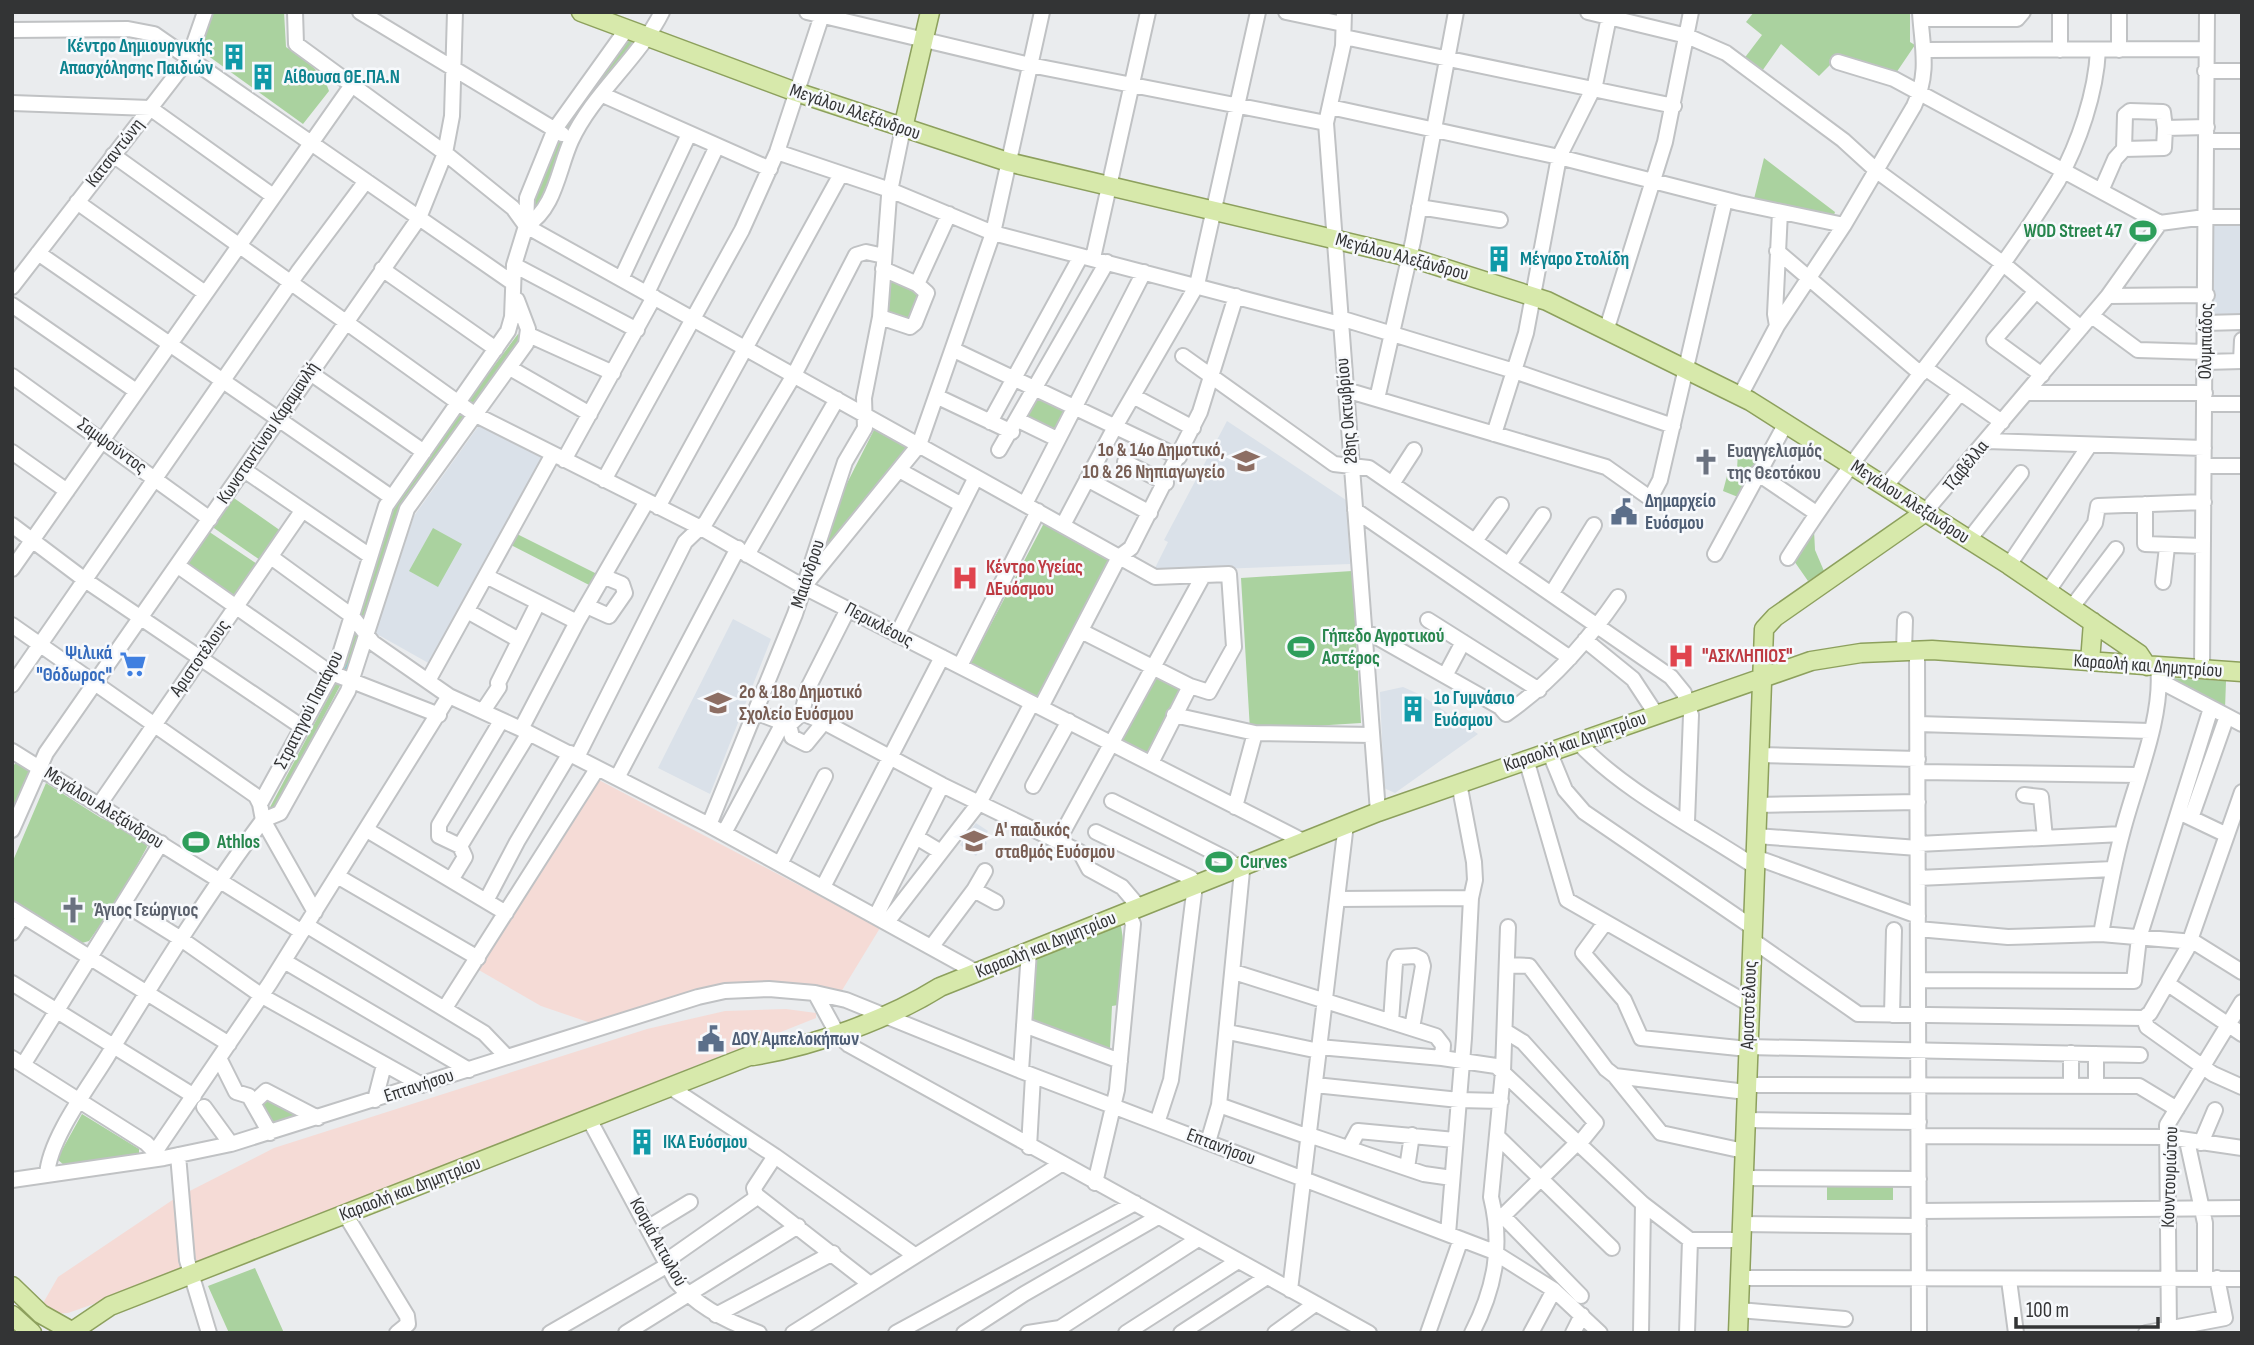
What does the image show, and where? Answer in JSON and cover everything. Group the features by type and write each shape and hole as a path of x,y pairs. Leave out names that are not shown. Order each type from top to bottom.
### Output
{"main road":[{"name":"Μεγάλου Αλεξάνδρου","path":"581,12 796,92 1007,162 1409,257 1534,295 1687,369 1786,423 2072,607 2139,654 2155,671"},
{"name":"Μαιάνδρου","path":"903,128 930,12"},
{"name":"Τζαβέλλα","path":"1761,678 1763,633 1768,623 1924,513"},
{"path":"2090,662 2093,622"},
{"name":"Καραολή και Δημητρίου","path":"72,1333 110,1306 670,1087 753,1056 787,1050 835,1025 876,1012 909,993 940,987 1378,811 1761,678 1835,656 1911,650 2090,662 2155,671 2242,672"},
{"name":"Αριστοτέλους","path":"1738,1333 1761,678"},
{"path":"12,1286 41,1314 72,1333"},
{"path":"12,1298 49,1333"},
{"path":"12,1315 32,1333"},
{"path":"12,1328 18,1333"}],"street":[{"name":"Κατσαντώνη","path":"12,287 189,58 205,12"},
{"path":"295,12 296,44 445,153 513,208 526,226 1155,577 1229,574 1234,647 1209,691 1189,685 1081,631"},
{"path":"360,12 564,135"},
{"name":"Κωνσταντίνου Καραμανλή","path":"12,830 37,767 178,566 309,372 419,218 445,153 452,116 455,12"},
{"name":"Στρατηγού Παπάγου","path":"526,226 545,209 564,135 586,115 648,39 662,12"},
{"path":"807,12 1030,65 1326,123"},
{"path":"804,587 919,445 938,397 993,233 1042,12"},
{"path":"999,450 1036,388 1094,259 1148,12"},
{"path":"1063,525 1116,425 1197,285 1258,12"},
{"path":"1286,12 1344,24 1447,58 1674,106"},
{"path":"1377,400 1409,257 1456,12"},
{"path":"1588,12 1687,36 1714,47 1741,64 1843,140 1877,172 2001,262 2081,328"},
{"path":"1606,328 1653,182 1674,106 1691,12"},
{"path":"1740,396 1777,326 1877,172 1919,93 1926,50 1920,15 2017,19 2022,12"},
{"path":"2060,12 2060,50"},
{"path":"2119,12 2119,50"},
{"name":"Ολυμπιάδος","path":"2202,670 2207,295 2207,12"},
{"path":"604,480 742,230 777,152 822,14"},
{"path":"1494,434 1534,295 1559,157 1593,89 1609,15"},
{"name":"28ης Οκτωβρίου","path":"1344,24 1326,123 1378,811"},
{"path":"12,30 140,30 154,34 513,284 529,335 510,369 473,413 407,509 353,679 280,813 263,820 219,878 80,1101 54,1148 47,1175"},
{"name":"Στρατηγού Παπάγου","path":"260,804 333,673 391,497 510,326 514,265 526,226 527,198 626,30"},
{"path":"1926,50 2206,49"},
{"path":"1788,558 1816,513 1923,371 2064,171 2096,76 2098,50"},
{"path":"1838,62 1891,78 2160,223 2205,217 2242,217"},
{"path":"2205,71 2242,71"},
{"path":"12,569 352,85"},
{"path":"603,95 770,169"},
{"path":"12,103 150,108 273,196"},
{"path":"1330,107 1559,157 1726,200 1844,225"},
{"path":"2101,191 2115,159 2124,149 2126,112 2163,112 2164,148 2124,149"},
{"name":"Μαιάνδρου","path":"709,825 804,587 845,462 865,428 864,398 880,317 890,190 903,128"},
{"path":"2165,128 2242,141"},
{"path":"621,279 689,134"},
{"path":"429,680 486,576 558,457 590,414 637,330 717,146"},
{"path":"777,152 890,190 993,233 1392,334 1514,370 1673,426"},
{"name":"Περικλέους","path":"113,155 346,319 473,413 701,528 804,587 897,635 1303,841"},
{"path":"460,846 525,731 577,622 589,607 746,349 842,174"},
{"path":"12,685 292,281 366,181"},
{"path":"1346,390 1605,467 1647,496 1656,492 1726,200"},
{"path":"77,202 205,293"},
{"path":"1419,207 1500,220"},
{"path":"1777,326 1780,212"},
{"path":"917,284 949,215"},
{"name":"Τζαβέλλα","path":"1924,513 2092,316 2160,223"},
{"path":"1777,251 1923,371 2002,422"},
{"path":"486,901 573,755 685,542 701,528 794,375 856,255 866,252 927,293 915,323 905,327 880,317"},
{"path":"38,253 391,497"},
{"path":"990,422 1013,378 1094,259"},
{"path":"514,265 637,330"},
{"path":"382,269 496,349"},
{"path":"960,666 1032,508 1057,439 1144,272"},
{"path":"2036,291 1994,340 2042,375"},
{"path":"2108,296 2207,295"},
{"path":"882,919 942,852 979,803 1081,631 1119,557 1131,548 1193,428 1212,377 1236,296"},
{"path":"12,305 136,391"},
{"path":"2092,316 2138,350 2241,361 2242,340"},
{"path":"2205,323 2242,322"},
{"path":"529,335 613,373"},
{"path":"954,351 1179,457"},
{"path":"1183,356 1334,464 1369,468 1671,677 1689,702 1692,722 1686,822"},
{"path":"510,369 590,414"},
{"path":"309,372 424,452"},
{"name":"Σαμψούντος","path":"12,376 103,439 210,519"},
{"path":"1885,486 1960,393"},
{"path":"2027,393 2205,398 2242,404"},
{"path":"1133,396 1193,428"},
{"path":"938,397 990,422 1015,426 1057,439"},
{"path":"617,778 742,551 837,399"},
{"path":"1715,554 1786,423"},
{"path":"1986,441 2204,448"},
{"path":"2009,565 2089,446"},
{"path":"1392,484 1414,450"},
{"path":"12,452 67,491"},
{"path":"1125,462 1166,484"},
{"path":"2204,466 2242,466"},
{"path":"244,470 370,556"},
{"path":"899,470 962,505"},
{"path":"1757,473 1816,513"},
{"path":"1968,541 2021,474"},
{"path":"897,635 976,477"},
{"path":"1087,480 1150,513"},
{"path":"2048,591 2095,523 2098,506 2204,502"},
{"path":"2145,504 2146,544 2167,547 2203,546"},
{"path":"1475,541 1501,505"},
{"path":"1355,510 1570,658"},
{"name":"Αριστοτέλους","path":"99,805 302,511"},
{"path":"1509,564 1543,514"},
{"path":"1552,593 1594,524"},
{"path":"12,525 85,580 302,727"},
{"path":"2163,582 2167,547"},
{"path":"2072,607 2116,549"},
{"path":"271,557 352,616 367,636 449,696 525,731 709,825 976,972"},
{"path":"178,566 235,608 333,673 439,715"},
{"path":"486,576 577,622"},
{"path":"1058,841 1203,576"},
{"path":"589,607 609,616 625,593 622,583 605,577"},
{"path":"1364,634 1373,635 1446,674 1500,706 1506,714 1539,690 1570,658 1618,597"},
{"path":"483,711 499,687 498,683 538,603"},
{"path":"724,833 786,724 802,713 808,688 848,608"},
{"path":"467,611 519,640"},
{"path":"1428,620 1539,690"},
{"path":"1905,620 1911,650 1918,724 1919,1333"},
{"path":"12,625 256,796 263,820 315,912"},
{"path":"1585,640 1633,679 1656,714"},
{"path":"1446,674 1463,642"},
{"path":"823,887 942,657"},
{"path":"2101,934 2113,869 2150,731 2155,671 2211,708 2242,723"},
{"path":"1151,763 1189,685"},
{"path":"161,844 58,1009 18,1062 146,1143 155,1156 199,1102 219,1058 262,996 367,831 449,696"},
{"path":"1918,980 2129,983 2136,976 2139,938 2211,708"},
{"path":"755,712 786,724 792,737 806,744 824,722"},
{"path":"802,713 1080,852 1089,869 1122,887 1134,909 1133,924 1120,1061 1113,1106 1095,1183"},
{"path":"1174,715 1255,733 1372,734"},
{"path":"2191,818 2227,716"},
{"path":"451,880 465,857 460,846 439,836 438,831 501,721"},
{"path":"1033,786 1069,721"},
{"path":"1918,724 2150,731"},
{"path":"1235,807 1255,733"},
{"path":"1577,741 1598,761 1686,822 1755,861 1918,923 2008,937 2101,934 2197,943 2242,972"},
{"path":"1549,751 1565,790 1584,812 1752,933 1853,1012 1919,1016 2144,1017"},
{"name":"Μεγάλου Αλεξάνδρου","path":"14,755 161,844 444,1008 484,1033 507,1057"},
{"path":"1758,755 2138,775"},
{"path":"1526,759 1565,898 1749,1004"},
{"path":"444,1008 597,769"},
{"path":"780,864 825,776"},
{"path":"1428,1333 1455,1236 1452,1178 1463,1060 1471,898 1475,880 1459,783"},
{"path":"882,919 916,837 942,785"},
{"path":"2144,1017 2168,984 2190,942 2242,792"},
{"path":"2024,795 2041,797 2045,838"},
{"path":"1112,801 1241,871 1228,1032 1219,1105 1208,1142"},
{"path":"1757,805 1918,802"},
{"path":"2177,811 2227,835"},
{"path":"1290,1290 1346,824"},
{"path":"367,831 506,913"},
{"path":"1096,832 1191,878 1195,885 1171,1080 1157,1123"},
{"path":"1755,836 1918,846 2122,834"},
{"path":"916,837 942,852"},
{"path":"1918,878 2113,869"},
{"path":"932,946 985,871"},
{"path":"337,876 478,958"},
{"path":"974,890 996,902"},
{"path":"1337,899 1471,898"},
{"path":"125,904 181,939 262,996 422,1085"},
{"path":"12,933 18,913 146,995 229,1044"},
{"path":"1605,923 1583,953 1624,1000 1641,1038 1748,1048 2140,1055"},
{"path":"1508,927 1503,1072 1491,1198 1500,1216 1581,1296"},
{"path":"1892,1015 1894,930"},
{"path":"1029,951 1024,1026 1036,1180"},
{"path":"1391,1022 1395,963 1398,957 1415,956 1421,959 1423,966 1412,1028"},
{"path":"284,961 469,1070"},
{"path":"1507,965 1529,966 1606,1069 1615,1076 1661,1133 1744,1151"},
{"path":"1234,972 1325,999 1441,1039 1442,1058"},
{"path":"12,983 115,1045 199,1102 232,1144"},
{"path":"2168,984 2242,1034"},
{"name":"Επτανήσου","path":"12,1180 155,1156 178,1155 232,1144 710,994 754,989 819,994 876,1012 1027,1074 1498,1254 1554,1290 1600,1333"},
{"path":"819,994 849,1045 1095,1183 1136,1203 1358,1331"},
{"name":"Κουντουριώτου","path":"2169,1330 2167,1125 2241,1006"},
{"path":"2144,1017 2147,1027 2204,1068 2242,1087"},
{"path":"1024,1026 1120,1061"},
{"path":"1472,1333 1486,1302 1498,1254 1500,1216 1579,1143 1596,1123 1523,1042 1505,1031"},
{"path":"1228,1032 1319,1049 1489,1064 1503,1072 1643,1204 1689,1240 1741,1232 1919,1226"},
{"path":"2071,1053 2071,1085"},
{"path":"2096,1054 2096,1085"},
{"path":"219,1058 236,1092 249,1096 270,1133"},
{"path":"375,1100 384,1065"},
{"path":"1615,1076 1746,1088 1919,1085 2139,1086 2177,1109"},
{"path":"1315,1085 1459,1100 1501,1101"},
{"path":"670,1087 775,1156 913,1254"},
{"path":"253,1103 261,1093 271,1092 318,1118"},
{"path":"1219,1105 1428,1175 1452,1178"},
{"path":"2146,1333 2225,1318 2211,1278 2194,1142 2215,1110"},
{"name":"Κοσμά Αιτωλού","path":"589,1119 667,1263 687,1293 716,1315 750,1332"},
{"path":"1745,1120 2167,1137 2242,1148"},
{"path":"1349,1148 1358,1130 1455,1140"},
{"path":"1407,1168 1412,1135"},
{"path":"1497,1136 1612,1248"},
{"path":"178,1155 190,1275 207,1327 194,1333"},
{"path":"775,1156 754,1188 757,1195 870,1284"},
{"path":"793,1333 913,1254 1061,1164"},
{"path":"1743,1178 1919,1179"},
{"path":"551,1333 667,1263 757,1195"},
{"path":"649,1227 690,1202"},
{"path":"896,1333 1136,1203"},
{"path":"1641,1333 1643,1204"},
{"path":"1919,1211 2242,1208"},
{"path":"345,1214 407,1316 408,1324 397,1333"},
{"path":"964,1333 1024,1294 1158,1217"},
{"path":"626,1333 798,1226"},
{"path":"1028,1333 1060,1328 1198,1239"},
{"path":"1687,1333 1689,1240"},
{"path":"716,1315 833,1253"},
{"path":"1126,1333 1238,1261"},
{"path":"1181,1333 1267,1277"},
{"path":"1740,1278 2242,1279"},
{"path":"2009,1280 2016,1333"},
{"path":"1531,1333 1554,1290"},
{"path":"1275,1333 1315,1304"},
{"path":"1738,1310 1845,1319"},
{"path":"1573,1333 1582,1315"}],"shaded area":[{"path":"2214,226 2242,226 2242,316 2213,316"},
{"name":"1ο & 14ο Δημοτικό, 10 & 26 Νηπιαγωγείο","path":"1227,421 1346,500 1350,564 1166,571 1155,568 1168,542 1164,540"},
{"path":"480,424 544,458 432,665 375,633 414,516"},
{"name":"2ο & 18ο Δημοτικό Σχολείο Ευόσμου","path":"733,619 771,639 710,794 658,768"},
{"path":"1403,687 1421,695 1478,734 1395,793 1384,788 1380,692"},
{"path":"597,779 880,928 841,992 714,987 681,994 591,1023 541,1006 477,969"},
{"name":"Α' παιδικός σταθμός Ευόσμου","path":"976,823 988,831 983,839 987,843 984,847 979,844 976,847 980,850 976,856 960,845"},
{"path":"786,1009 816,1013 816,1018 105,1300 68,1313 54,1314 42,1305 58,1277 174,1199 274,1148 647,1029 725,1011"}],"green space":[{"path":"213,12 284,12 286,47 317,71 329,91 303,124 200,50"},
{"path":"1754,12 1910,12 1910,42 1915,45 1894,76 1837,58 1819,76 1781,44 1760,74 1743,60 1762,35 1746,22"},
{"path":"628,37 638,42 600,92 540,210 531,216 528,204 561,131"},
{"path":"1764,158 1835,212 1834,215 1754,199"},
{"path":"887,276 923,296 906,326 885,313"},
{"path":"518,334 522,336 403,500 350,667 274,810 268,811 336,683 395,498"},
{"path":"1038,392 1068,407 1054,434 1023,419"},
{"path":"876,426 910,446 824,551 840,497"},
{"path":"1738,451 1757,459 1738,497 1723,491 1727,476 1737,470"},
{"path":"231,496 281,531 260,560 211,526"},
{"path":"1044,523 1111,562 1039,699 970,664"},
{"path":"433,528 462,544 438,587 409,571"},
{"path":"1814,530 1815,550 1824,571 1808,581 1792,558"},
{"path":"208,531 257,564 231,600 183,567"},
{"path":"515,533 599,575 593,587 509,544"},
{"name":"Γήπεδο Αγροτικού Αστέρος","path":"1352,571 1361,723 1250,730 1241,578"},
{"path":"1156,673 1184,686 1145,762 1117,747"},
{"path":"2171,678 2226,681 2225,709 2172,682"},
{"path":"18,759 31,769 12,815 12,768"},
{"path":"46,783 101,818 145,838 147,847 119,898 89,941 82,943 12,900 12,863"},
{"path":"1120,922 1123,942 1122,974 1118,1005 1112,1006 1110,1048 1107,1052 1028,1022 1031,959"},
{"path":"268,1095 302,1115 270,1126 259,1105"},
{"path":"82,1114 139,1149 139,1153 64,1165 57,1159"},
{"path":"1827,1184 1893,1184 1893,1200 1827,1200"},
{"path":"255,1268 284,1333 229,1333 208,1286"}],"waterway":[{"path":"345,671 353,655"}],"place":[{"name":"Κέντρο Δημιουργικής Απασχόλησης Παιδιών","path":"234,57"},
{"name":"Αίθουσα ΘΕ.ΠΑ.Ν","path":"263,77"},
{"name":"WOD Street 47","path":"2143,231"},
{"name":"Μέγαρο Στολίδη","path":"1499,259"},
{"name":"1ο & 14ο Δημοτικό, 10 & 26 Νηπιαγωγείο","path":"1246,461"},
{"name":"Ευαγγελισμός της Θεοτόκου","path":"1706,462"},
{"name":"Δημαρχείο Ευόσμου","path":"1624,512"},
{"name":"Κέντρο Υγείας ΔΕυόσμου","path":"965,578"},
{"name":"Γήπεδο Αγροτικού Αστέρος","path":"1301,647"},
{"name":"\"ΑΣΚΛΗΠΙΟΣ\"","path":"1681,656"},
{"name":"Ψιλικά \"Θόδωρος\"","path":"133,664"},
{"name":"2ο & 18ο Δημοτικό Σχολείο Ευόσμου","path":"718,703"},
{"name":"1ο Γυμνάσιο Ευόσμου","path":"1413,709"},
{"name":"Α' παιδικός σταθμός Ευόσμου","path":"974,841"},
{"name":"Athlos","path":"196,842"},
{"name":"Curves","path":"1219,862"},
{"name":"Άγιος Γεώργιος","path":"73,910"},
{"name":"ΔΟΥ Αμπελοκήπων","path":"711,1039"},
{"name":"ΙΚΑ Ευόσμου","path":"642,1142"}]}
